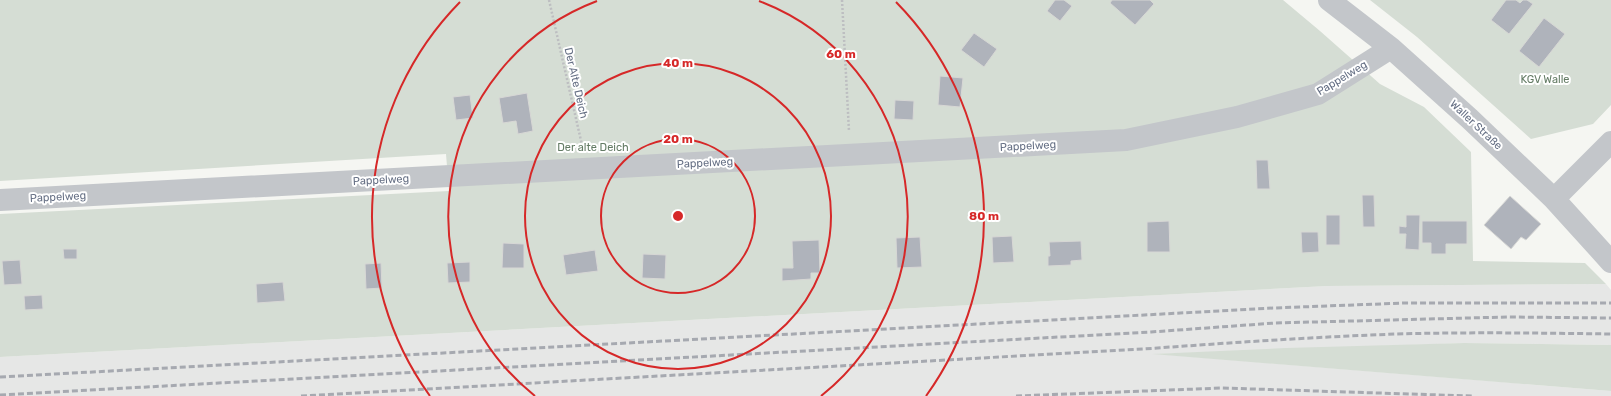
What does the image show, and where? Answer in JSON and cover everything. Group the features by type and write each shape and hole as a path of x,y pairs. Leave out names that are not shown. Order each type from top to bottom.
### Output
{"street":[{"name":"Waller Straße","path":"1329,0 1391,48 1470,119 1554,199 1611,262"},
{"name":"Pappelweg","path":"0,200 1126,140 1237,116 1318,94 1391,48"},
{"path":"1554,199 1611,142"}],"path":[{"name":"Der Alte Deich","path":"549,0 588,169"},
{"path":"842,0 850,155"}],"shaded area":[{"path":"1606,284 1611,290 1611,345 1464,343 1157,354 1611,391 1611,396 0,396 0,357 1327,286"}],"green space":[{"name":"Der alte Deich","path":"0,0 1283,0 1380,84 1424,107 1471,152 1473,261 1585,263 1606,284 1327,286 0,357 0,214 449,191 446,154 0,181"},
{"name":"KGV Walle","path":"1370,0 1611,0 1611,105 1593,124 1531,139 1417,37"},
{"path":"1464,343 1611,345 1611,391 1152,354 1286,348"}],"building":[{"path":"1055,0 1064,0 1072,6 1060,21 1047,11"},
{"path":"1112,0 1150,0 1154,4 1135,25 1110,3"},
{"path":"1506,0 1516,0 1520,3 1523,0 1527,0 1533,4 1509,34 1491,20"},
{"path":"1544,18 1565,34 1539,67 1519,51"},
{"path":"974,33 997,49 984,67 961,50"},
{"path":"940,76 963,78 960,107 938,105"},
{"path":"527,93 533,131 518,134 516,121 503,123 499,98"},
{"path":"470,95 473,118 456,120 453,97"},
{"path":"895,100 914,101 913,120 894,119"},
{"path":"1256,160 1268,160 1270,189 1257,189"},
{"path":"1362,195 1374,195 1375,227 1363,227"},
{"path":"1510,196 1541,224 1526,240 1521,237 1511,249 1484,225"},
{"path":"1326,215 1340,215 1340,245 1326,245"},
{"path":"1406,215 1420,215 1419,250 1405,249 1406,234 1399,234 1399,226 1406,227"},
{"path":"1169,221 1170,252 1147,252 1147,222"},
{"path":"1422,221 1467,221 1467,244 1446,244 1446,254 1431,254 1431,243 1422,243"},
{"path":"1301,232 1318,232 1319,252 1302,253"},
{"path":"1012,236 1014,262 993,263 992,237"},
{"path":"920,237 922,267 897,268 896,238"},
{"path":"819,240 820,273 811,273 811,279 782,281 782,268 793,268 792,241"},
{"path":"1081,241 1082,260 1071,261 1071,265 1048,266 1048,256 1050,256 1049,242"},
{"path":"503,243 524,244 524,268 502,268"},
{"path":"63,249 77,249 77,259 64,259"},
{"path":"595,250 598,271 566,275 563,255"},
{"path":"643,254 666,255 665,279 642,278"},
{"path":"20,260 22,284 4,285 2,261"},
{"path":"470,262 470,282 448,283 447,263"},
{"path":"381,263 382,288 366,289 365,264"},
{"path":"283,282 285,301 257,303 256,284"},
{"path":"42,295 43,309 25,310 24,296"}],"railway":[{"path":"0,377 1273,308 1405,303 1611,303"},
{"path":"0,395 1151,332 1275,323 1507,317 1611,318"},
{"path":"301,396 1143,349 1364,335 1423,333 1611,334"},
{"path":"1016,396 1222,388 1472,396"}]}
